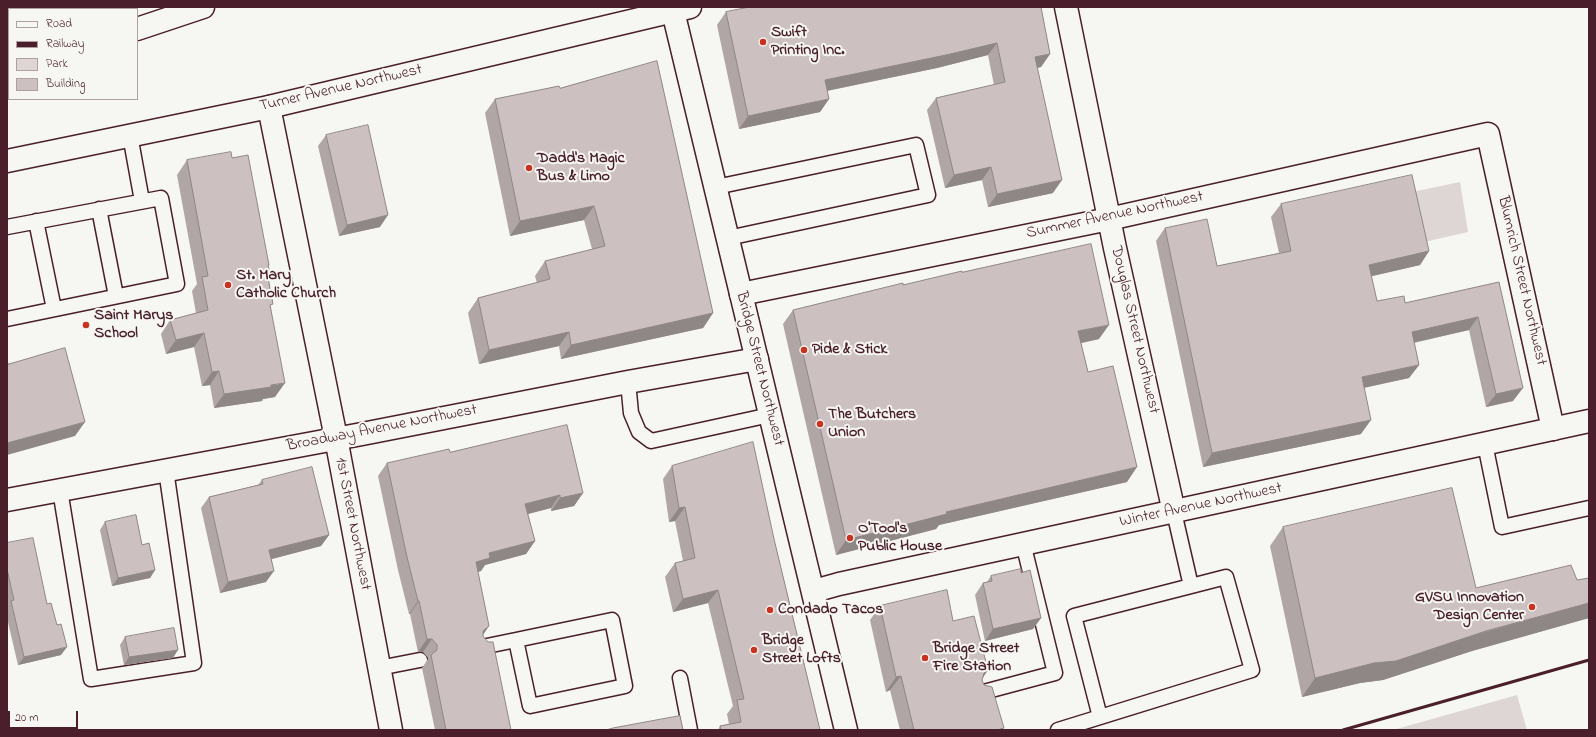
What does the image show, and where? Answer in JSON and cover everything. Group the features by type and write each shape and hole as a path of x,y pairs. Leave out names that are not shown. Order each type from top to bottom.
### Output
{"main road":[{"path":"138,29 203,7"},
{"name":"Douglas Street Northwest","path":"1066,7 1109,218 1174,512"},
{"name":"Turner Avenue Northwest","path":"7,160 269,106 679,8"},
{"name":"Bridge Street Northwest","path":"679,8 716,187 770,415 814,591 846,730"},
{"name":"1st Street Northwest","path":"269,106 336,438 391,730"},
{"name":"Summer Avenue Northwest","path":"741,294 1109,218 1488,134"},
{"name":"Blumrich Street Northwest","path":"1488,134 1553,429"},
{"name":"Broadway Avenue Northwest","path":"7,500 628,382 757,359"},
{"name":"Winter Avenue Northwest","path":"814,591 839,584 1023,543 1174,512 1589,421"}],"lane":[{"path":"130,135 142,201"},
{"path":"716,187 916,145 928,195 728,238"},
{"path":"7,227 161,198 177,284 7,319"},
{"path":"99,209 116,296"},
{"path":"36,221 54,309"},
{"path":"628,382 631,413 639,432 651,442 770,415"},
{"path":"1485,444 1502,527 1589,508"},
{"path":"60,490 91,678 194,664 166,470"},
{"path":"1174,512 1191,586"},
{"path":"980,694 1055,673 1023,543"},
{"path":"1058,730 1252,670 1226,577 1074,616 1100,717"},
{"path":"482,647 612,620 625,686 530,706 516,640"},
{"path":"380,668 420,660"},
{"path":"680,678 690,730"}],"green space":[{"path":"1460,182 1468,232 1424,242 1412,192"},
{"path":"1517,695 1527,730 1393,730"}],"building":[{"path":"750,7 1041,7 1050,54 1035,57 1062,180 997,194 991,167 954,175 936,98 1005,82 997,43 825,80 829,99 748,116 726,12"},
{"path":"657,61 713,313 571,345 569,332 489,350 478,298 550,279 545,261 605,246 594,206 520,221 495,99 559,86 560,88"},
{"path":"368,125 388,215 347,225 326,135"},
{"name":"St. Mary Catholic Church","path":"231,152 232,158 248,155 269,265 271,278 268,278 273,304 270,305 285,383 271,385 271,387 224,394 219,371 212,372 204,333 176,340 170,320 208,310 202,277 208,276 187,160"},
{"path":"1412,175 1429,251 1369,265 1377,301 1404,296 1405,303 1499,282 1523,388 1496,394 1478,317 1412,332 1419,365 1362,377 1371,420 1212,453 1165,228 1207,219 1217,266 1291,251 1281,204"},
{"path":"1091,244 1109,325 1078,331 1088,372 1113,366 1137,467 946,512 947,514 846,540 793,310 903,283 903,285"},
{"path":"65,348 85,422 7,443 7,360 8,364"},
{"path":"567,425 583,493 560,498 560,495 525,504 535,541 489,553 490,558 476,562 489,626 483,631 483,636 488,642 493,642 511,730 446,730 431,655 437,650 437,645 432,639 427,639 419,601 407,557 387,463 449,449 450,452"},
{"path":"753,442 774,539 820,730 721,730 720,726 741,722 737,700 744,699 718,590 683,599 675,563 695,558 685,507 679,508 672,466"},
{"path":"312,467 329,535 269,550 274,571 228,582 209,497 263,484 262,480"},
{"path":"1452,488 1476,588 1571,565 1577,580 1589,578 1589,603 1486,631 1396,661 1374,663 1315,678 1283,527"},
{"path":"136,515 142,545 149,543 155,570 118,578 105,522"},
{"path":"33,538 47,604 51,603 57,625 61,624 67,647 24,657 11,601 14,600 7,569 7,543"},
{"path":"1021,569 1021,573 1030,570 1041,618 993,629 983,583 992,581 991,576"},
{"name":"Bridge Street Fire Station","path":"947,590 953,621 974,616 988,670 984,673 982,680 984,685 992,687 1004,728 997,730 914,730 901,676 896,677 880,606"},
{"path":"174,628 178,650 129,657 125,637"},
{"path":"680,716 683,730 606,730 613,728"}],"railway":[{"path":"1343,730 1589,660"}],"place":[{"name":"Swift Printing Inc.","path":"763,42"},
{"name":"Dadd's Magic Bus & Limo","path":"529,168"},
{"name":"St. Mary Catholic Church","path":"228,285"},
{"name":"Saint Marys School","path":"86,325"},
{"name":"Pide & Stick","path":"804,350"},
{"name":"The Butchers Union","path":"820,424"},
{"name":"O'Tool's Public House","path":"850,538"},
{"name":"GVSU Innovation Design Center","path":"1532,607"},
{"name":"Condado Tacos","path":"770,610"},
{"name":"Bridge Street Lofts","path":"754,650"},
{"name":"Bridge Street Fire Station","path":"925,658"}]}
